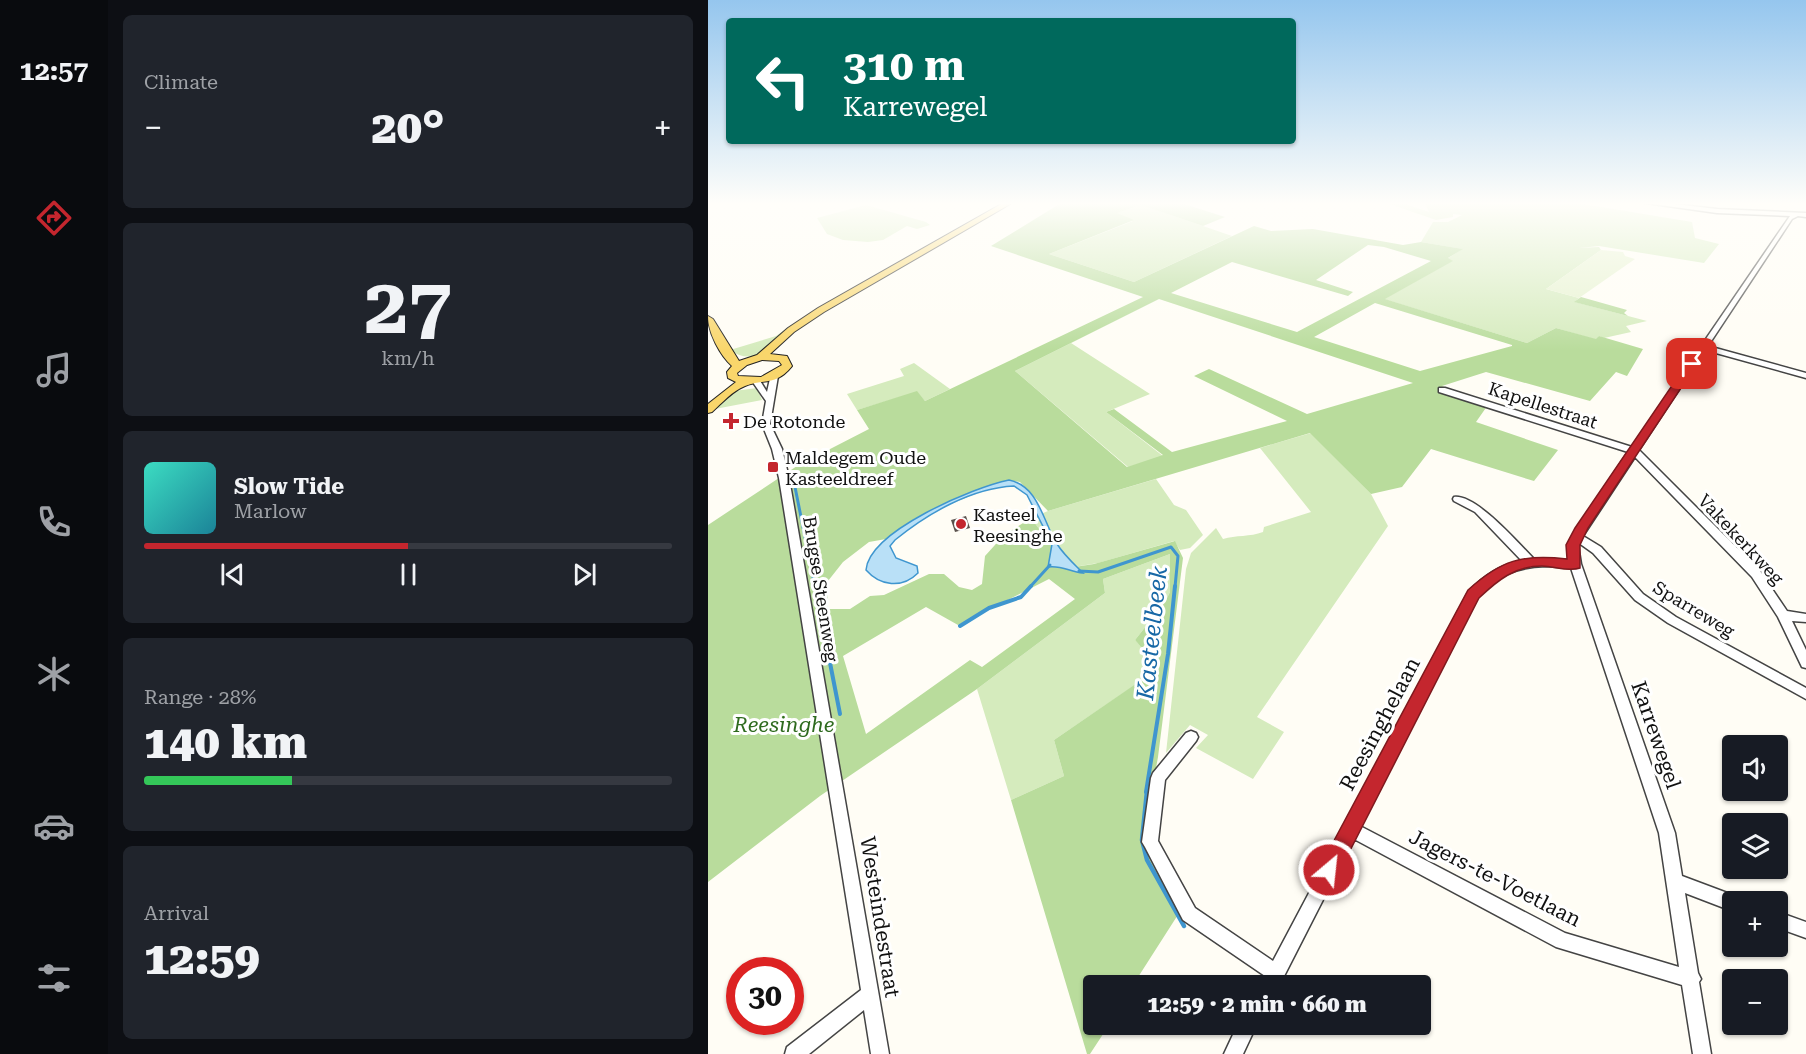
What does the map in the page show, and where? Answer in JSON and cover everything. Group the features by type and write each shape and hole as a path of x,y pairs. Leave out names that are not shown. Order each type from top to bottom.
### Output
{"main road":[{"path":"733,378 732,372 738,366 756,359 791,330 821,310 923,252"},
{"path":"726,351 738,358 779,357 794,336 813,322 934,252"},
{"path":"708,320 726,351 738,366"},
{"name":"Brugse Steenweg","path":"774,376 786,366 786,360 779,357"},
{"path":"708,410 730,390 751,381 774,376"},
{"path":"708,398 733,378 751,381"}],"street":[{"path":"1576,537 1767,252"},
{"path":"1703,347 1806,376"},
{"name":"Brugse Steenweg","path":"774,376 768,399 766,424 782,466 836,788"},
{"path":"751,381 768,399"},
{"name":"Kapellestraat","path":"1442,390 1634,451"},
{"name":"Vakekerkweg","path":"1634,451 1756,574 1783,615 1806,663"},
{"path":"1457,500 1479,510 1530,562"},
{"name":"Karrewegel","path":"1576,537 1572,555 1667,833 1692,979 1702,1054"},
{"name":"Sparreweg","path":"1576,537 1597,550 1639,597 1672,620 1806,694"},
{"name":"Reesinghelaan","path":"1274,975 1473,594 1494,575 1530,562 1575,564"},
{"path":"1783,615 1806,618"},
{"name":"Reesinghelaan","path":"1191,737 1158,778 1150,842 1189,914 1267,975"},
{"name":"Westeindestraat","path":"836,788 880,1054"},
{"name":"Jagers-te-Voetlaan","path":"1351,829 1562,941 1692,979"},
{"path":"1676,882 1722,899"},
{"path":"1788,924 1806,930"},
{"path":"794,1054 870,994"},
{"path":"1233,1054 1242,1035"}],"green space":[{"name":"Reesinghe","path":"1009,252 1054,252 1049,254 1134,282 1198,252 1357,252 1316,280 1353,292 1348,296 1232,262 1171,293 1297,332 1431,261 1401,252 1458,252 1448,258 1453,261 1385,299 1527,343 1556,328 1596,339 1599,336 1643,349 1627,376 1616,372 1590,401 1486,372 1442,386 1490,402 1476,422 1558,450 1534,481 1431,449 1402,487 1371,494 1310,433 1048,511 1020,482 1009,480 914,519 886,539 869,542 843,562 828,581 828,609 850,609 870,596 884,595 929,574 944,574 959,587 972,590 982,584 985,556 1004,535 1031,518 1068,568 1094,564 1175,541 1183,558 1158,757 1145,829 1181,910 1139,975 1083,975 1083,1035 1102,1035 1090,1054 1087,1054 1011,800 1064,776 1054,740 1159,668 1135,640 1165,602 1170,592 1170,554 1103,579 1105,593 977,689 820,796 708,882 708,525 797,466 869,429 857,410 917,391 925,401 1143,297","holes":["1159,299 1413,383 1307,414 1209,369 1194,376 1287,421 1172,452 1114,409 1106,412 1163,455 1127,467 1015,371","1375,303 1512,345 1420,371 1314,337","1049,579 1075,599 982,667 970,660 866,734 843,656 926,607 958,625"]},
{"path":"1054,252 1198,252 1134,282 1049,254"},
{"path":"1457,252 1598,252 1546,289 1579,298 1575,302 1647,321 1626,326 1631,332 1604,338 1599,336 1597,340 1556,328 1527,343 1384,299 1452,261 1447,259"},
{"path":"1598,252 1623,252 1625,256 1635,259 1579,298 1546,289"},
{"path":"1637,252 1713,252 1704,263"},
{"path":"1581,297 1627,310 1624,313 1628,316 1574,302"},
{"path":"793,324 796,325 781,339 757,355 740,355 730,350 776,336"},
{"path":"1071,343 1150,394 1106,412 1163,456 1128,467 1015,371"},
{"path":"914,363 950,389 925,401 917,392 857,410 847,394 904,376 900,369"},
{"path":"757,388 762,400 715,409 734,391"},
{"path":"1311,433 1371,494 1388,526 1257,717 1284,732 1253,779 1196,748 1208,735 1190,725 1166,753 1186,569 1191,553 1216,528 1223,539 1253,535 1263,532 1264,527 1311,512 1260,448"},
{"path":"1156,479 1174,505 1186,510 1203,535 1190,548 1180,550 1174,541 1098,563 1068,568 1031,518 1048,511"},
{"path":"1170,554 1170,592 1165,602 1135,640 1160,668 1054,740 1064,776 1011,800 977,689 1105,593 1103,579"}],"water":[{"path":"1009,480 1027,489 1034,497 1057,544 1083,573 1048,567 1052,544 1027,495 1014,486 982,492 950,504 895,540 890,546 896,558 917,566 918,573 905,582 891,584 884,582 866,570 872,555 885,540 903,526 949,501"}],"building":[{"name":"Kasteel Reesinghe","path":"966,516 970,528 955,532 951,520"}],"waterway":[{"name":"Kasteelbeek","path":"794,482 815,587"},
{"name":"Kasteelbeek","path":"1079,571 1098,572 1171,547 1178,556 1175,587"},
{"name":"Kasteelbeek","path":"1030,587 1050,565"},
{"name":"Kasteelbeek","path":"815,586 840,714"},
{"name":"Kasteelbeek","path":"960,626 989,608 1021,597 1031,586"},
{"name":"Kasteelbeek","path":"1146,792 1168,654 1175,586"},
{"name":"Kasteelbeek","path":"1147,791 1142,840 1147,860 1184,926"}],"place":[{"name":"De Rotonde","path":"731,421"},
{"name":"Maldegem Oude Kasteeldreef","path":"773,467"},
{"name":"Kasteel Reesinghe","path":"961,524"}],"route":[{"path":"1329,870 1473,594 1494,575 1511,567 1541,561 1575,564 1572,555 1576,537 1692,364"}]}
